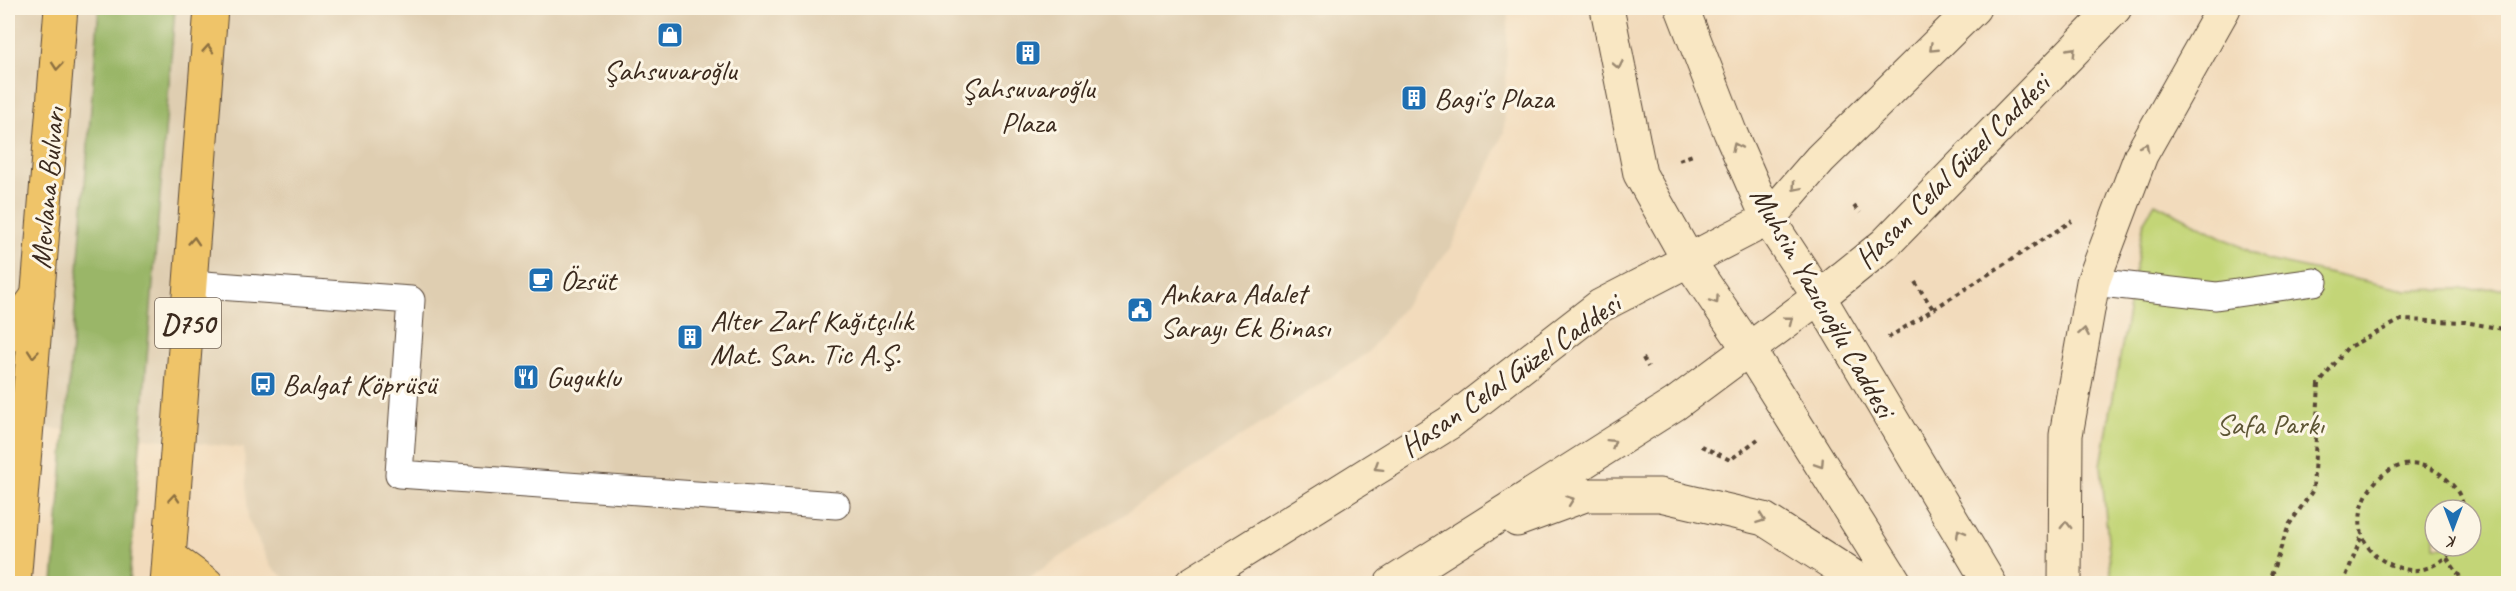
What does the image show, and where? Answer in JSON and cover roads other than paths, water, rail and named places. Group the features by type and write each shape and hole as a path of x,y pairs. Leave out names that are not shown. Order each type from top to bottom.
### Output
{"main road":[{"name":"Mevlana Bulvarı","path":"14,584 61,8"},
{"name":"D750","path":"168,570 211,8"},
{"path":"1607,8 1640,174 1689,261 1750,351 1896,584"},
{"name":"Muhsin Yazıcıoğlu Caddesi","path":"1682,8 1730,132 1768,219 1820,297 1990,584"},
{"name":"Hasan Celal Güzel Caddesi","path":"1191,584 1449,423 1600,306 1768,219 1820,159 1974,8"},
{"name":"Hasan Celal Güzel Caddesi","path":"1390,584 1675,404 1750,351 1820,297 1885,244 2115,8"},
{"path":"2065,584 2066,435 2093,282 2141,155 2224,8"},
{"path":"8,336 38,295"},
{"path":"1456,542 1585,495 1660,495 1764,519 1865,584"},
{"path":"168,570 207,584"}],"lane":[{"path":"2093,282 2216,296 2314,282"},
{"path":"191,284 411,300 399,474 836,504"}],"place":[{"name":"Şahsuvaroğlu","path":"670,35"},
{"name":"Şahsuvaroğlu Plaza","path":"1028,53"},
{"name":"Bagi's Plaza","path":"1414,98"},
{"name":"Özsüt","path":"541,280"},
{"name":"Ankara Adalet Sarayı Ek Binası","path":"1140,310"},
{"name":"Alter Zarf Kağıtçılık Mat. San. Tic A.Ş.","path":"690,337"},
{"name":"Guguklu","path":"526,377"},
{"name":"Balgat Köprüsü","path":"263,384"}],"park label":[{"name":"Safa Parkı","path":"2270,424"}]}
